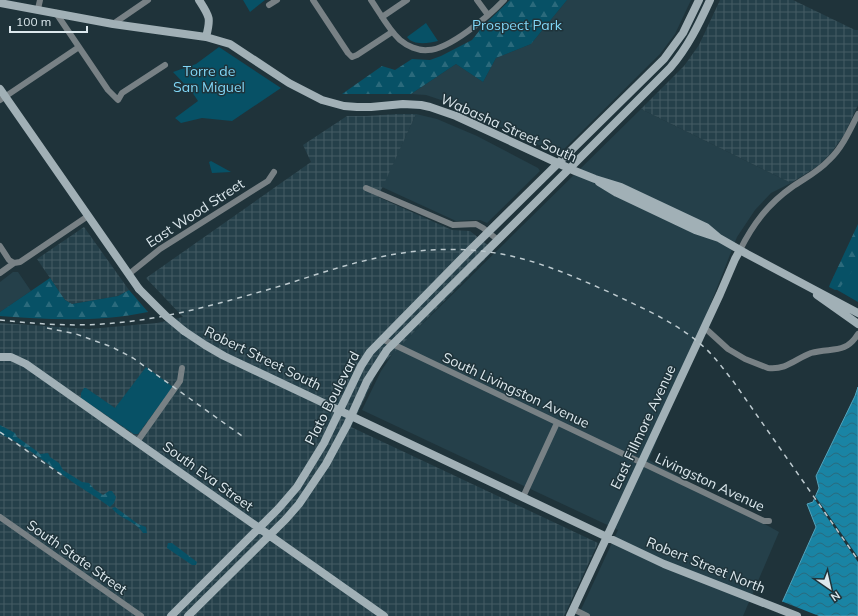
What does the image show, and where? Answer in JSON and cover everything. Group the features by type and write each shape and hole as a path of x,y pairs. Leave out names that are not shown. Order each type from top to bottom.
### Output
{"main road":[{"path":"199,0 209,17 206,37"},
{"name":"Plato Boulevard","path":"171,616 278,509 297,486 318,453 366,358 382,339 488,232 671,52 683,33 699,0"},
{"name":"Plato Boulevard","path":"188,616 286,519 309,490 326,464 376,365 392,344 570,169 677,60 693,36 710,0"},
{"name":"Wabasha Street South","path":"0,2 113,24 206,37 230,44 288,83 322,100 344,106 371,107 403,104 421,105 456,116 570,169 595,179 612,183 633,192 706,227 719,238 740,250 856,312"},
{"name":"Robert Street South","path":"0,89 3,98 139,289 166,316 184,331 224,356 606,537"},
{"name":"East Fillmore Avenue","path":"571,613 740,250"},
{"name":"Wabasha Street South","path":"804,285 858,324"},
{"name":"South Eva Street","path":"0,357 16,358 26,364 384,616"},
{"name":"Robert Street North","path":"606,537 674,568 797,616"}],"street":[{"path":"38,9 40,0"},
{"path":"113,24 148,0"},
{"path":"269,5 277,0"},
{"path":"313,0 352,57 358,55 392,32"},
{"path":"371,0 392,32 400,39 409,46 429,50 442,46 467,33 504,0"},
{"path":"382,17 407,0"},
{"path":"478,0 488,15"},
{"path":"56,13 111,93 118,100 122,93 165,65"},
{"path":"3,98 79,47"},
{"path":"740,250 758,220 772,203 793,187 813,175 829,160 844,139 858,114"},
{"name":"East Wood Street","path":"129,274 160,249 268,181 274,172"},
{"path":"366,188 453,225 476,224 498,240"},
{"path":"0,273 20,262 88,216"},
{"path":"0,246 9,260 14,264"},
{"path":"705,328 728,349 745,359 772,369 791,364 811,353 839,349 850,344 858,334"},
{"name":"South Livingston Avenue","path":"382,339 641,462"},
{"path":"138,442 180,381 182,368"},
{"path":"523,497 558,423"},
{"name":"Livingston Avenue","path":"641,462 764,521 769,521"},
{"name":"South State Street","path":"0,517 141,616"},
{"path":"571,613 587,616"}],"shaded area":[{"path":"567,0 691,0 675,34 660,54 560,153 556,153 447,102 426,95 411,94 456,64 483,82 496,58 531,44"},
{"path":"720,0 793,0 855,30 858,30 858,105 844,135 831,153 818,166 791,183 641,109 684,66 699,45"},
{"path":"641,109 791,183 771,193 755,210 737,237 649,460 779,532 743,616 578,616 618,530 362,410 381,371 394,352"},
{"path":"416,114 437,119 477,136 538,168 540,171 487,223 480,220 456,221 382,187"},
{"path":"416,114 378,197 452,230 470,231 494,250 379,368 351,427 598,543 564,616 0,616 0,323 89,329 157,323 183,317 146,278 311,162 303,145 347,116"},
{"path":"84,227 129,290 118,296 72,304 65,300 37,259"},
{"path":"13,272 18,272 31,291 0,312 0,282"}],"green space":[{"path":"243,0 265,0 250,12"},
{"name":"Prospect Park","path":"510,0 567,0 531,44 496,58 483,82 456,64 411,94 342,94 382,66 395,70 412,59 430,60 472,40 483,26"},
{"path":"426,23 438,41 417,43 413,42 407,37"},
{"name":"Torre de San Miguel","path":"219,47 281,88 232,121 202,118 181,123 175,118 198,101 192,92 173,72 196,64"},
{"path":"211,161 231,172 212,173 209,162"},
{"path":"858,224 858,260 852,272 839,289 835,290 829,287 830,284"},
{"path":"858,228 858,302 832,287"},
{"path":"50,278 65,300 72,304 118,296 129,290 148,312 93,319 0,316 0,312"},
{"path":"146,367 173,387 138,434 134,434 81,398 81,393 84,388 86,388 115,408"},
{"path":"0,425 15,433 17,437 40,454 48,453 50,457 59,463 63,470 82,482 89,483 94,489 103,495 109,491 112,491 116,497 114,503 110,507 26,448 0,434"},
{"path":"115,507 138,524 146,527 147,533 143,533 136,525 118,514 112,508"},
{"path":"168,543 172,543 197,562 196,565 192,565 167,548"}],"water":[{"path":"858,387 858,616 776,616 816,527 807,504 813,502 819,488 816,476"}],"pier":[{"path":"815,496 858,557 858,562 813,497"},
{"path":"781,601 819,616 774,616"}],"railway":[{"path":"0,320 71,325 133,321 189,311 277,287 358,262 408,252 444,249 469,250 507,255 524,259 576,278 648,311 684,331 705,348 733,381 858,560"},
{"path":"47,328 76,334 112,347 133,358 245,438"},
{"path":"0,432 63,476"}]}
